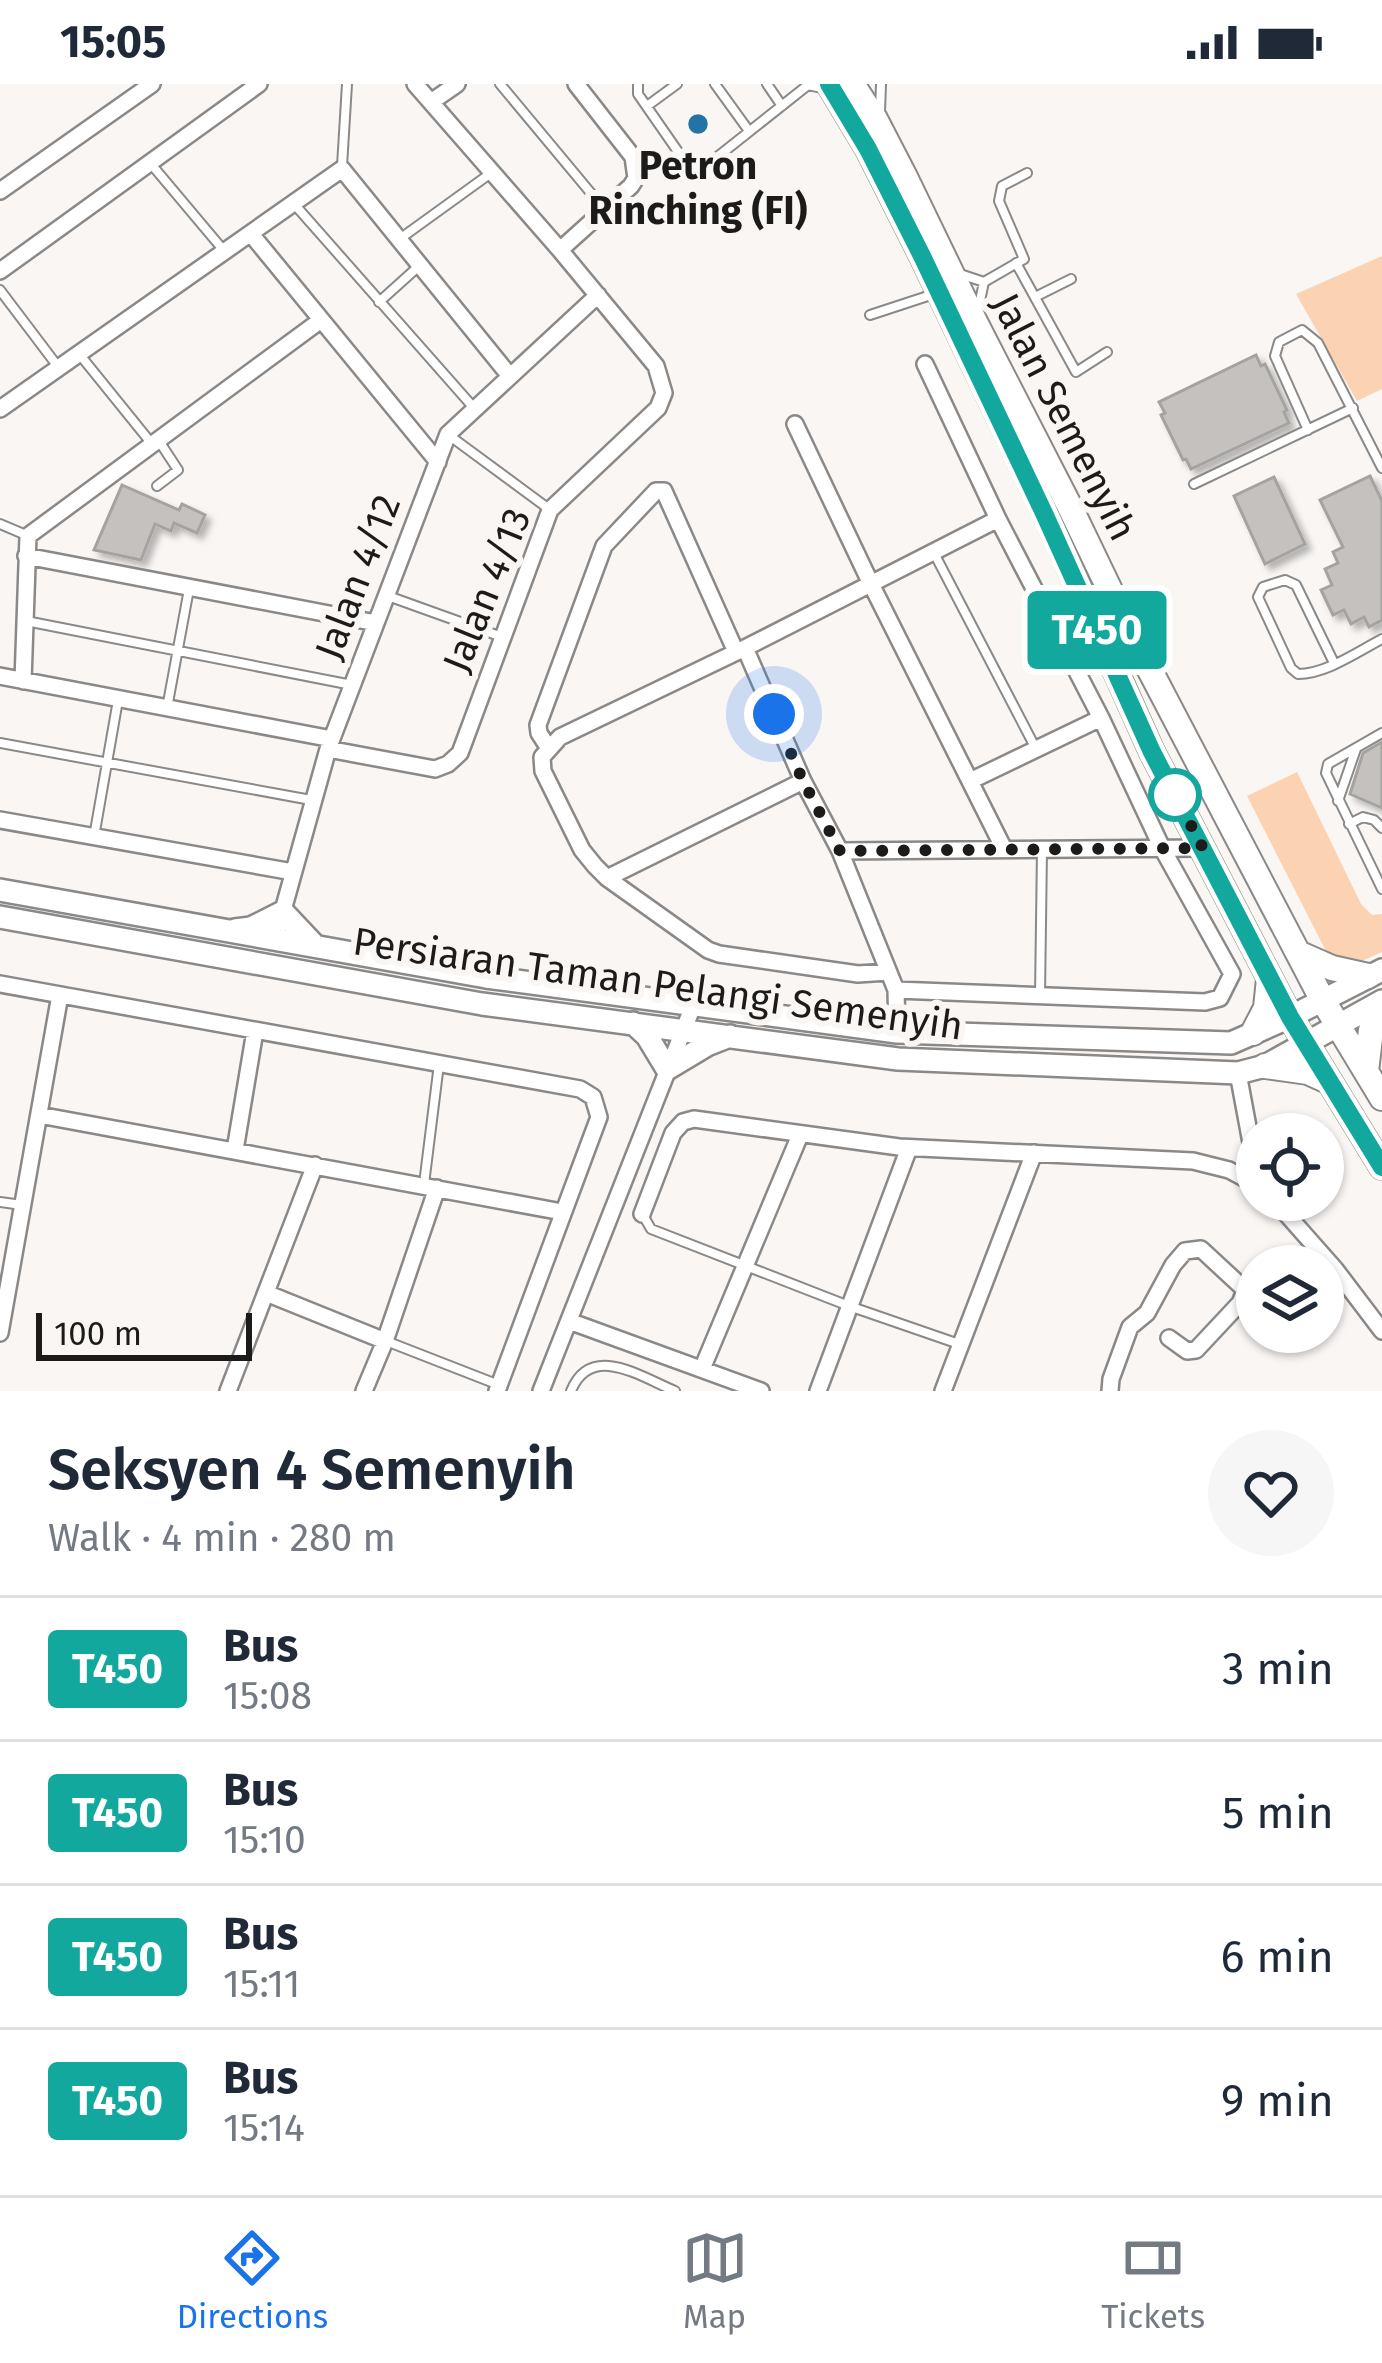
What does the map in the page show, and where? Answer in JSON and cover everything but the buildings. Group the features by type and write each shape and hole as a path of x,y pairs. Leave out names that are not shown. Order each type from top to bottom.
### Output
{"main road":[{"name":"Jalan Semenyih","path":"838,86 875,119 1131,634 1322,999 1382,1098"},
{"name":"Jalan Semenyih","path":"838,86 1152,752 1290,1017 1382,1167"},
{"path":"1298,953 1333,968 1375,973"},
{"path":"1253,1033 1266,1008 1269,976"},
{"path":"1366,1071 1371,1030 1382,1010"},
{"path":"1265,1066 1308,1072 1330,1082"}],"street":[{"path":"0,191 152,84"},
{"path":"0,271 259,84"},
{"name":"Jalan 4/13","path":"330,744 435,769 460,753 550,510 658,408 664,393 656,366 415,84"},
{"path":"431,102 457,84"},
{"path":"560,250 636,178 633,157 576,84"},
{"path":"0,409 342,169 509,375"},
{"path":"251,234 437,462"},
{"name":"Jalan 4/12","path":"275,939 330,744 448,434 598,295"},
{"path":"23,681 28,536 321,320"},
{"path":"896,990 1205,1002 1220,998 1232,974 1162,848 925,364"},
{"path":"795,424 1004,849"},
{"path":"888,972 858,974 713,952 607,878 582,850 543,771 545,752 538,724 604,546 656,491 664,491 840,851 896,990 897,1032 914,1055 925,1060"},
{"path":"545,752 560,737 998,519"},
{"path":"26,556 376,623"},
{"path":"1059,637 1093,620"},
{"path":"0,676 330,744"},
{"path":"970,781 1101,718"},
{"path":"607,878 803,781"},
{"path":"0,820 293,872"},
{"path":"840,851 1203,848"},
{"name":"Persiaran Taman Pelangi Semenyih","path":"0,890 486,977 897,1032 1231,1043 1375,973"},
{"path":"229,931 251,928 283,912 315,946"},
{"name":"Persiaran Taman Pelangi Semenyih","path":"0,917 482,1004 925,1060 1238,1073 1265,1066 1382,1001"},
{"path":"230,958 261,950 275,939 287,958 305,972"},
{"path":"0,984 580,1089 593,1097 599,1117 498,1388"},
{"path":"0,1333 60,995"},
{"path":"541,1391 693,1006"},
{"path":"633,1023 667,1069"},
{"path":"235,1150 254,1031"},
{"path":"857,1054 897,1032"},
{"path":"667,1069 730,1036"},
{"path":"1238,1073 1245,1113"},
{"path":"39,1114 562,1212"},
{"path":"642,1214 674,1133 683,1122 694,1119 908,1148 1193,1161 1236,1174"},
{"path":"710,1378 746,1266 800,1136"},
{"path":"818,1391 908,1148"},
{"path":"943,1391 1034,1154"},
{"path":"228,1391 315,1165"},
{"path":"364,1391 385,1341 430,1186"},
{"path":"1293,1221 1382,1331"},
{"path":"1110,1391 1130,1327 1147,1313 1184,1251 1201,1249 1244,1293 1196,1350 1187,1352 1169,1338"},
{"path":"266,1293 385,1341"},
{"path":"569,1321 710,1378 761,1391"}],"lane":[{"path":"342,169 347,84"},
{"path":"500,84 605,210"},
{"path":"638,84 638,94 697,173 808,85 838,86"},
{"path":"647,106 677,84"},
{"path":"715,84 749,131"},
{"path":"766,84 782,106"},
{"path":"880,84 880,119 905,177"},
{"path":"150,163 225,252"},
{"path":"400,239 491,172"},
{"path":"950,268 984,282 1024,259 999,201 1002,186 1027,173"},
{"path":"294,204 474,409"},
{"path":"1016,263 1076,371 1107,352"},
{"path":"379,302 420,266"},
{"path":"1035,297 1071,279"},
{"path":"976,324 984,282"},
{"path":"0,290 59,368"},
{"path":"870,315 938,292"},
{"path":"1308,430 1275,356 1279,342 1302,331 1318,343 1381,462"},
{"path":"79,354 178,470 157,485"},
{"path":"1194,484 1353,408"},
{"path":"448,434 550,510"},
{"path":"0,524 28,536"},
{"path":"934,552 1036,748"},
{"path":"1334,664 1296,585 1285,580 1263,587 1258,597 1298,674 1312,674 1334,664 1382,639"},
{"path":"167,708 189,587"},
{"path":"387,595 502,637"},
{"path":"25,621 352,685"},
{"path":"94,837 118,698"},
{"path":"1382,733 1328,764 1326,773 1382,890"},
{"path":"0,743 314,800"},
{"path":"1338,802 1356,749"},
{"path":"1349,824 1364,817 1382,828"},
{"path":"1040,995 1042,849"},
{"path":"430,1186 439,1064"},
{"path":"0,1202 24,1206"},
{"path":"642,1214 651,1229 960,1344"},
{"path":"385,1341 498,1388"},
{"path":"571,1391 576,1379 599,1364 616,1366 675,1391"}],"shaded area":[{"path":"1382,256 1382,389 1357,401 1296,294"},
{"path":"1297,772 1361,904 1372,915 1382,914 1382,952 1349,967 1331,961 1247,796"}],"bus line":[{"name":"T450","path":"829,84 922,256 1152,752 1290,1017 1382,1167"}],"place":[{"name":"Petron Rinching (FI)","path":"698,124"}],"route":[{"path":"774,714 840,851 1203,848 1169,784 1175,795"}]}
